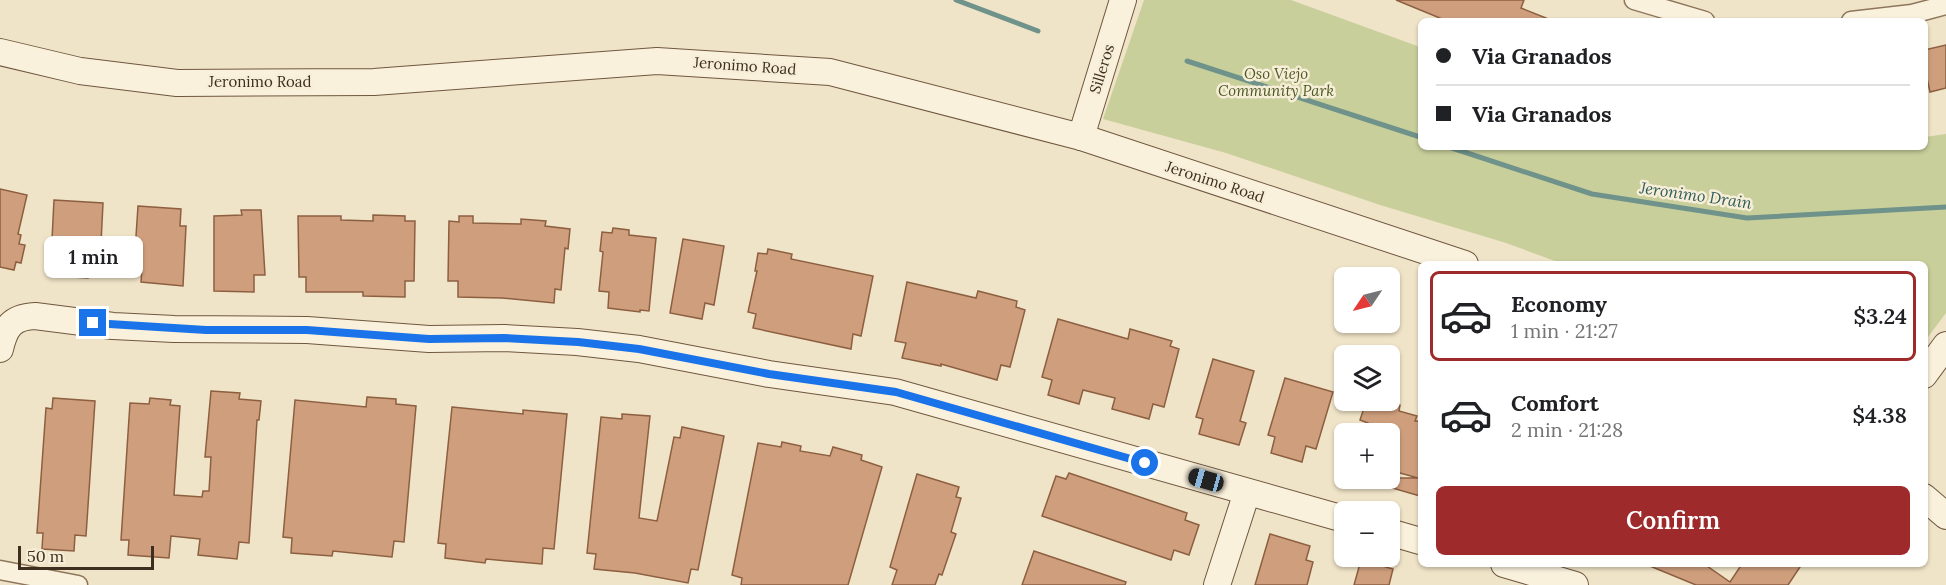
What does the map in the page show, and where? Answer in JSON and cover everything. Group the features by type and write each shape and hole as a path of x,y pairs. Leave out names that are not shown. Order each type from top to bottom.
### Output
{"street":[{"name":"Silleros","path":"1081,137 1124,0"},
{"path":"1634,0 1695,18"},
{"path":"1877,18 1912,14 1946,5"},
{"name":"Jeronimo Road","path":"0,52 80,71 177,83 374,82 657,61 831,72 1081,137 1456,261"},
{"path":"0,349 6,329 14,321 23,317 35,316 113,326 307,330 429,339 514,338 639,349 769,374 896,392 1334,516"},
{"path":"1928,370 1946,345"},
{"path":"1217,585 1247,492"},
{"path":"1928,500 1946,516"},
{"path":"1400,535 1418,540"},
{"path":"1514,567 1575,585"},
{"path":"0,570 78,585"}],"green space":[{"name":"Oso Viejo Community Park","path":"1144,0 1291,0 1418,46 1418,150 1928,150 1928,137 1946,134 1946,313 1928,337 1928,261 1555,261 1506,243 1380,205 1226,153 1103,119"}],"building":[{"path":"1396,0 1524,0 1521,8 1546,18 1440,18"},
{"path":"1946,45 1946,88 1930,92 1928,83 1928,49"},
{"path":"0,189 27,195 18,234 21,235 19,244 25,245 21,263 16,262 14,270 0,267"},
{"path":"54,200 103,203 100,263 89,262 88,278 56,276 57,260 51,259"},
{"path":"138,206 181,209 180,226 186,226 183,286 141,282 142,267 134,266"},
{"path":"241,210 261,210 265,275 254,275 254,292 214,291 214,216 242,215"},
{"path":"373,215 405,216 405,221 415,221 414,281 405,281 405,297 363,296 363,292 306,292 306,277 299,277 298,216 341,216 341,220 373,221"},
{"path":"459,216 473,216 473,223 521,224 521,219 546,221 545,226 570,229 568,249 565,248 561,290 555,289 554,303 458,297 458,281 448,281 449,221 459,222"},
{"path":"613,228 629,230 629,235 656,238 649,311 608,308 609,292 599,291 603,252 600,251 602,232 612,233"},
{"path":"683,239 724,246 714,305 705,303 702,319 670,313"},
{"path":"768,249 792,254 791,259 873,276 861,336 853,334 851,349 753,328 756,314 748,312 757,271 755,271 758,253 767,254"},
{"path":"907,282 976,298 978,291 1017,301 1016,307 1025,310 1010,367 1001,365 997,380 941,364 941,366 902,358 906,343 895,341"},
{"path":"1058,319 1128,339 1130,329 1172,341 1170,346 1179,349 1164,407 1153,404 1149,419 1112,409 1115,398 1083,390 1079,404 1048,395 1052,380 1042,377"},
{"path":"1213,359 1254,371 1240,421 1246,423 1239,445 1199,434 1203,419 1196,417"},
{"path":"1285,378 1333,392 1316,449 1306,446 1302,462 1271,453 1275,437 1268,435"},
{"path":"211,391 240,393 239,399 261,401 259,420 257,420 249,543 239,542 237,559 198,555 200,539 171,536 169,558 128,555 129,540 121,540 130,403 149,404 150,398 171,400 170,405 180,406 174,495 202,497 203,491 209,491 211,457 205,457"},
{"path":"367,397 396,399 396,404 416,406 404,542 394,541 392,557 333,551 332,556 291,553 292,538 283,537 295,400 366,407"},
{"path":"53,398 95,401 86,536 75,535 74,551 42,549 43,533 37,533 46,408 52,409"},
{"path":"452,407 523,414 523,410 567,414 554,549 543,548 542,564 486,559 485,563 445,558 446,544 438,543"},
{"path":"1363,411 1399,411 1417,416 1415,421 1418,421 1418,478 1400,473 1400,423 1368,423 1360,420"},
{"path":"622,414 650,416 639,518 657,521 674,437 680,438 682,427 724,436 698,570 691,569 688,583 635,573 594,569 596,554 587,553 601,417 622,419"},
{"path":"782,442 801,446 800,451 830,456 833,447 862,455 861,460 882,467 848,585 741,585 742,578 732,575 758,443 781,447"},
{"path":"1069,473 1187,513 1185,520 1199,525 1189,555 1174,550 1171,560 1042,516 1056,476 1066,479"},
{"path":"917,474 959,487 956,497 961,498 951,532 956,534 942,575 939,574 935,585 892,585 897,570 890,567"},
{"path":"1400,478 1418,478 1418,495 1396,489 1400,489"},
{"path":"1270,534 1310,546 1306,560 1313,562 1307,585 1255,585"},
{"path":"1034,551 1126,582 1125,585 1022,585"},
{"path":"1359,567 1393,569 1389,585 1354,585"},
{"path":"1652,567 1708,567 1730,582 1740,567 1800,567 1788,585 1696,585"}],"waterway":[{"name":"Jeronimo Drain","path":"956,0 1038,31"},
{"name":"Jeronimo Drain","path":"1187,61 1418,136"},
{"name":"Jeronimo Drain","path":"1458,150 1592,194 1747,218 1946,207"}],"route":[{"path":"93,323 174,329 307,330 429,339 504,338 578,342 639,349 769,374 896,392 1145,463"}]}
